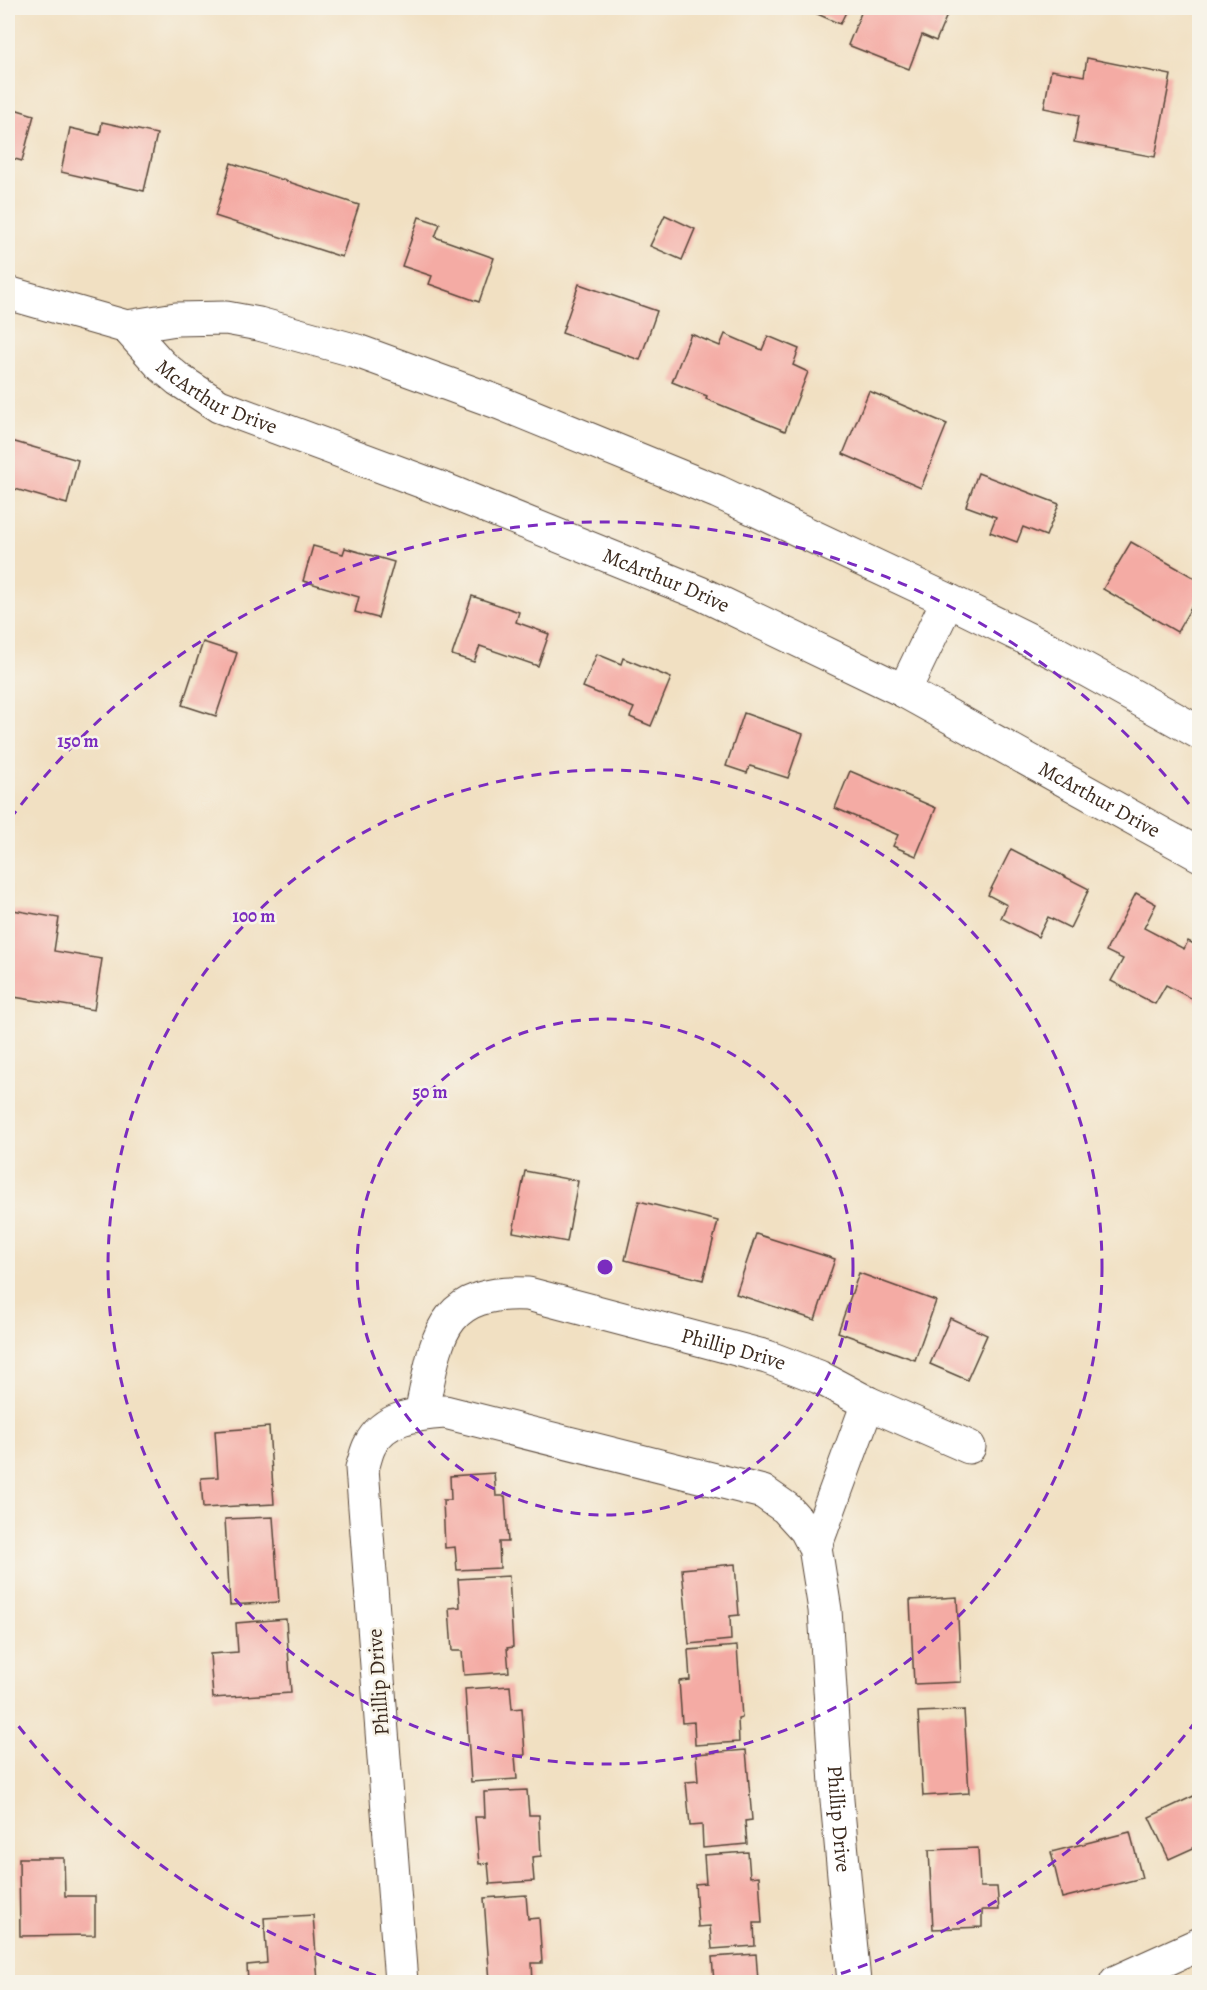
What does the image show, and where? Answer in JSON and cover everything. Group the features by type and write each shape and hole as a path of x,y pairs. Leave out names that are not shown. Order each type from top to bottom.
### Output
{"street":[{"name":"McArthur Drive","path":"8,293 127,327 176,319 226,318 259,324 357,351 500,403 718,492 948,600 1056,653 1200,733"},
{"name":"McArthur Drive","path":"127,327 161,365 179,380 219,406 448,491 700,593 904,691 1200,855"},
{"path":"904,691 948,600"},
{"name":"Phillip Drive","path":"421,1414 435,1349 445,1325 462,1305 473,1300 506,1293 528,1294 767,1357 819,1377 868,1403 969,1447"},
{"name":"Phillip Drive","path":"815,1547 868,1403"},
{"name":"Phillip Drive","path":"401,1983 362,1468 369,1446 378,1433 391,1422 421,1414 445,1412 763,1492 786,1508 806,1530 815,1547 825,1610 837,1800 854,1983"},
{"path":"1116,1983 1200,1944"}],"building":[{"path":"804,8 848,8 840,24"},
{"path":"863,8 950,8 936,41 922,35 909,69 848,45"},
{"path":"1087,58 1171,75 1155,157 1074,142 1079,115 1044,108 1051,70 1084,76"},
{"path":"8,107 34,115 22,161 8,157"},
{"path":"102,122 157,134 144,191 61,172 70,128 100,135"},
{"path":"231,163 359,205 342,257 215,216"},
{"path":"665,215 695,229 682,260 650,246"},
{"path":"419,217 440,224 435,237 494,258 479,302 429,284 432,276 402,266"},
{"path":"579,284 657,311 640,360 562,333"},
{"path":"691,334 720,346 725,334 762,350 768,336 799,349 793,365 808,372 785,431 706,399 707,396 672,382"},
{"path":"869,391 947,424 921,488 843,454"},
{"path":"8,440 78,460 67,504 8,487"},
{"path":"978,473 1059,504 1046,536 1023,527 1017,542 990,532 996,517 966,506"},
{"path":"1131,542 1200,581 1200,592 1177,632 1103,589"},
{"path":"313,546 343,554 345,548 394,562 378,618 355,612 359,597 303,581"},
{"path":"472,596 519,612 516,622 549,634 538,666 480,646 474,662 452,655"},
{"path":"203,642 237,653 216,716 182,705"},
{"path":"597,654 621,664 623,658 671,678 651,726 630,717 634,708 583,687"},
{"path":"744,713 803,734 788,778 750,766 747,773 726,766"},
{"path":"850,771 936,808 916,856 893,846 898,835 835,808"},
{"path":"1011,849 1089,889 1070,928 1048,917 1038,937 1001,918 1007,905 988,895"},
{"path":"1136,893 1156,904 1144,928 1184,949 1188,941 1200,947 1200,1003 1166,985 1155,1004 1111,981 1123,959 1106,951"},
{"path":"13,910 59,918 54,951 102,959 94,1010 8,996 8,941"},
{"path":"525,1171 578,1181 567,1242 513,1232"},
{"path":"639,1201 718,1221 703,1280 625,1260"},
{"path":"756,1234 835,1259 815,1320 736,1294"},
{"path":"859,1273 936,1301 915,1360 838,1332"},
{"path":"950,1318 987,1335 967,1380 930,1364"},
{"path":"269,1427 274,1504 203,1508 201,1478 218,1477 215,1431"},
{"path":"494,1473 496,1496 505,1496 508,1542 499,1542 500,1568 457,1570 455,1547 445,1548 443,1500 451,1500 450,1476"},
{"path":"273,1517 279,1602 230,1605 225,1519"},
{"path":"735,1564 739,1615 730,1616 731,1640 689,1644 682,1569"},
{"path":"509,1576 513,1647 507,1648 509,1672 464,1675 462,1651 452,1651 449,1608 460,1607 458,1579"},
{"path":"957,1597 961,1682 914,1684 910,1600"},
{"path":"286,1619 291,1693 213,1698 210,1654 238,1652 236,1623"},
{"path":"737,1646 742,1718 738,1719 739,1742 695,1745 694,1722 682,1723 679,1681 690,1680 688,1650"},
{"path":"510,1686 512,1709 522,1708 525,1755 515,1756 517,1779 471,1782 465,1689"},
{"path":"964,1710 969,1793 923,1796 918,1712"},
{"path":"746,1750 752,1820 745,1821 747,1844 703,1848 702,1825 690,1826 686,1782 698,1781 696,1754"},
{"path":"527,1790 529,1815 539,1815 541,1856 532,1857 534,1881 490,1884 488,1863 479,1864 475,1817 485,1817 484,1792"},
{"path":"1200,1793 1200,1845 1169,1859 1149,1817"},
{"path":"1130,1832 1142,1878 1062,1898 1051,1852"},
{"path":"978,1848 980,1887 997,1887 999,1910 982,1910 982,1927 933,1929 929,1850"},
{"path":"748,1852 750,1877 759,1876 762,1923 754,1923 755,1946 712,1949 710,1926 698,1927 695,1884 706,1883 704,1855"},
{"path":"19,1858 64,1858 65,1896 95,1896 95,1935 20,1936"},
{"path":"526,1895 528,1919 539,1918 542,1963 532,1963 533,1982 490,1982 484,1898"},
{"path":"313,1915 318,1982 248,1982 247,1965 267,1963 264,1918"},
{"path":"756,1954 758,1981 768,1980 768,1982 714,1982 712,1957"}]}
